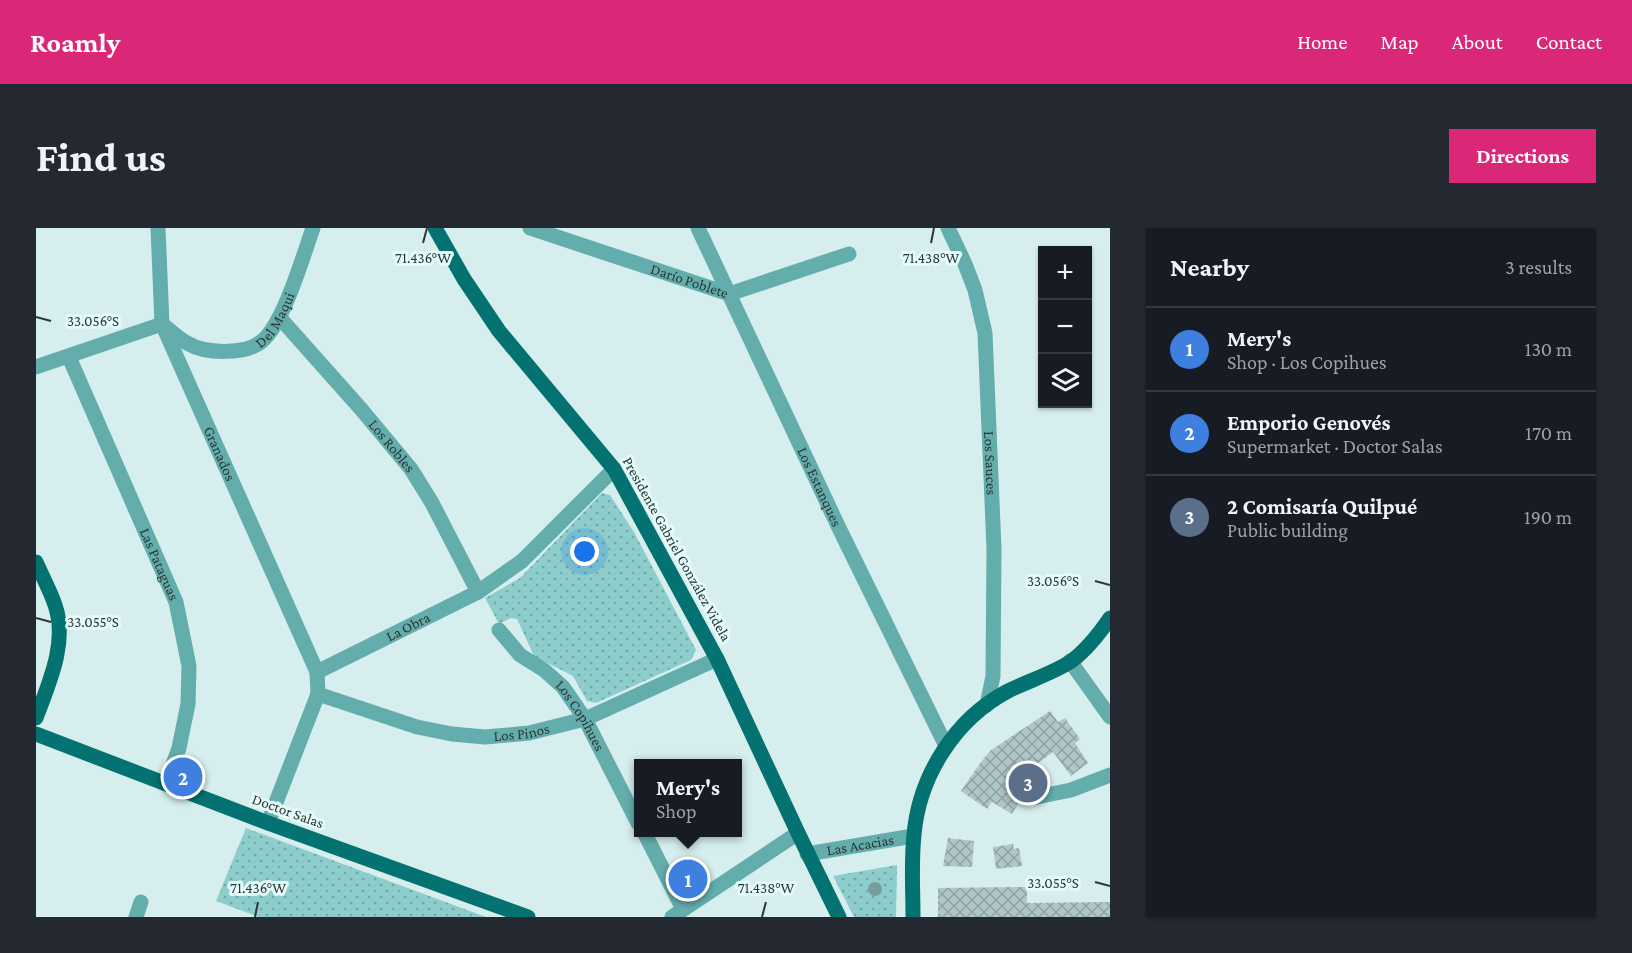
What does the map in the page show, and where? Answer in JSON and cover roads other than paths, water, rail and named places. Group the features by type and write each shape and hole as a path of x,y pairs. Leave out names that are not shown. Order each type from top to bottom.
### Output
{"main road":[{"name":"Presidente Gabriel González Videla","path":"435,228 464,279 499,331 614,469 717,658 807,854 839,917"},
{"path":"36,562 56,606 59,624 58,652 36,718"},
{"path":"913,917 913,836 921,798 946,746 972,717 987,705 1020,685 1070,662 1097,636 1110,618"},
{"name":"Doctor Salas","path":"36,734 268,823 528,917"}],"street":[{"name":"Granados","path":"158,228 162,324 317,672"},
{"name":"Del Maqui","path":"162,324 187,344 200,349 228,352 262,342 280,318 313,228"},
{"name":"Darío Poblete","path":"530,228 729,294 849,254"},
{"name":"Los Estanques","path":"698,228 838,528 946,746"},
{"name":"Los Sauces","path":"949,228 975,290 985,333 994,549 993,676 987,705"},
{"name":"Los Robles","path":"280,318 411,469 432,503 477,592"},
{"path":"36,367 162,324"},
{"name":"Las Pataguas","path":"69,357 176,602 189,666 188,704 179,748 166,784"},
{"name":"La Obra","path":"317,672 477,592 522,561 614,469"},
{"name":"Los Copihues","path":"499,630 520,655 544,670 563,687 585,719 634,813"},
{"name":"Los Pinos","path":"318,694 417,727 452,734 485,737 529,733 585,719 717,658"},
{"path":"1070,662 1110,717"},
{"path":"268,823 318,694 317,672"},
{"path":"1037,797 1071,790 1110,775"},
{"path":"646,837 678,913 798,833"},
{"name":"Las Acacias","path":"807,854 913,836"},
{"path":"136,917 141,902"}],"place":[{"name":"Emporio Genovés","path":"183,777"},
{"name":"2 Comisaría Quilpué","path":"1028,783"},
{"name":"Mery's","path":"688,879"}]}
